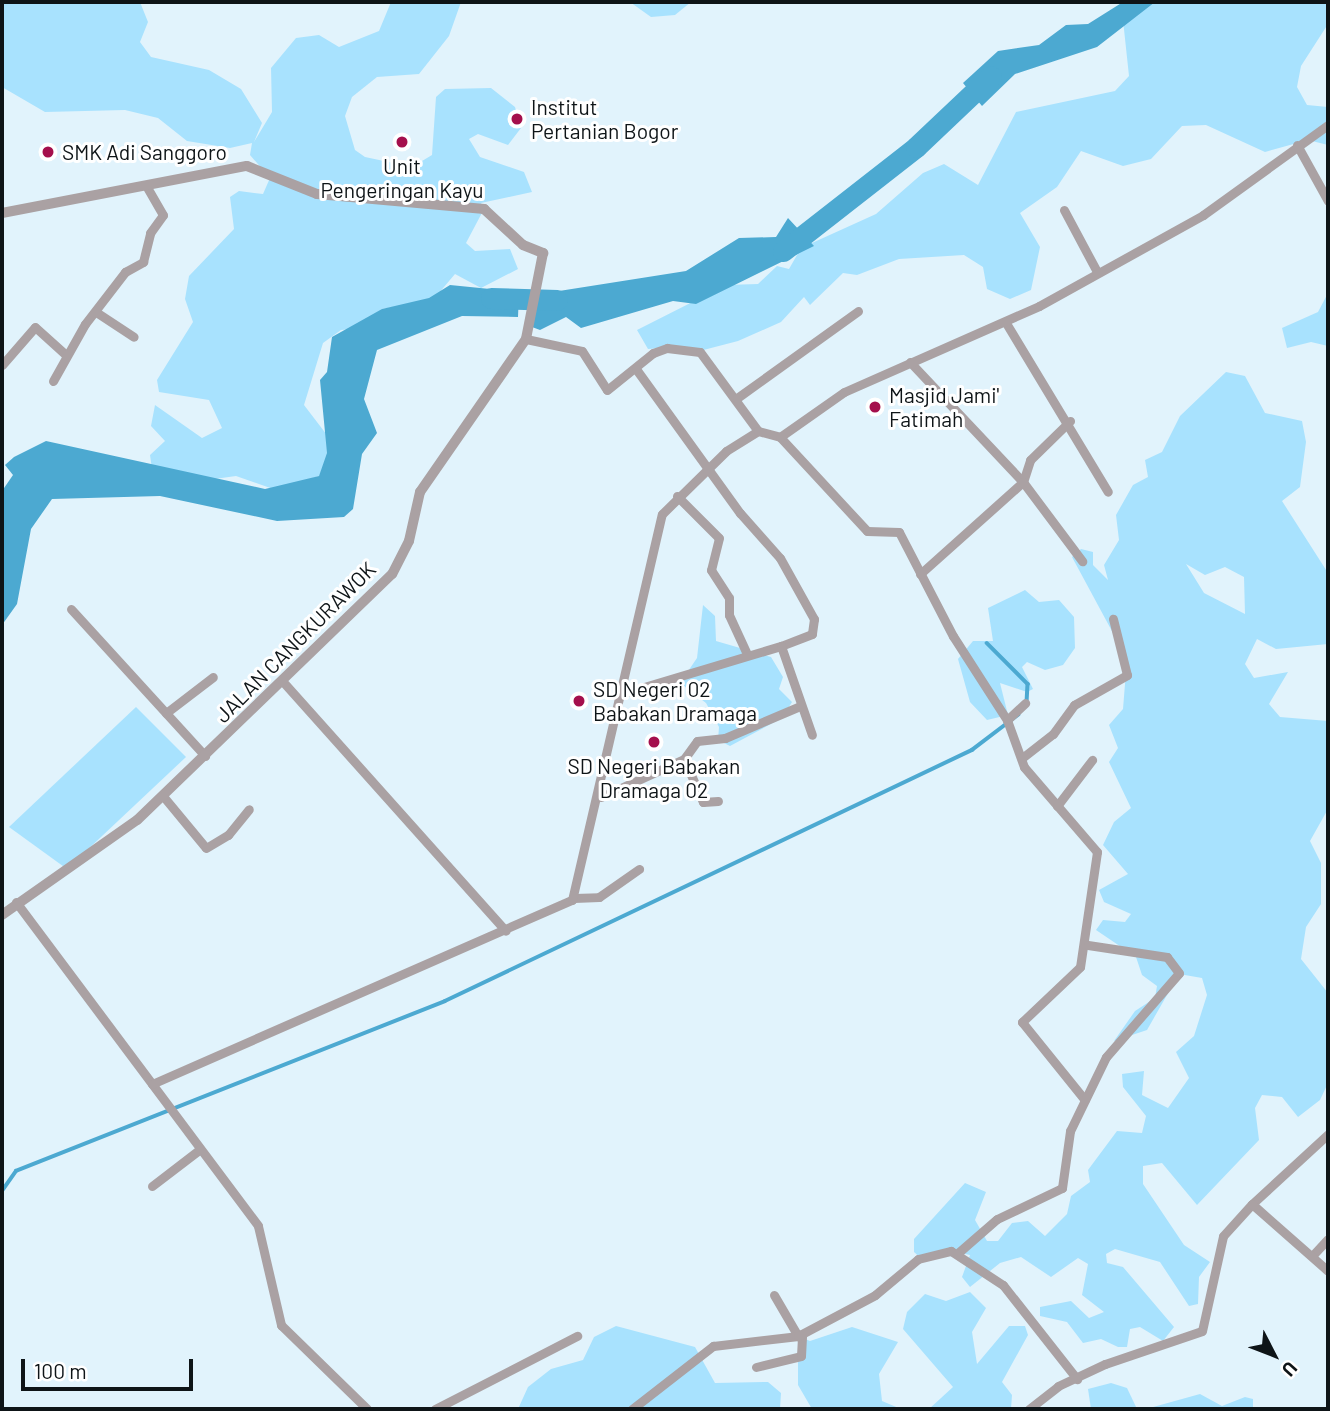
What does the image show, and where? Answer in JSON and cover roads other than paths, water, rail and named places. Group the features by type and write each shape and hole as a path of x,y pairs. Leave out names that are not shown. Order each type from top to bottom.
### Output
{"street":[{"path":"779,437 831,399 910,362 1006,323 1096,270 1203,215 1328,125"},
{"path":"1297,145 1328,201"},
{"path":"2,213 247,166 317,194 484,209 523,246 543,253 528,333 582,351 607,390 667,348 700,352 737,398 758,431 779,437 867,531 899,532 920,574 1007,721 1009,734 1023,758 1057,806 1097,852 1088,945 1075,974 1022,1021 1085,1100"},
{"path":"53,381 66,355 125,272 143,262 150,233 163,215 147,187"},
{"path":"1064,210 1096,270"},
{"path":"96,312 134,337"},
{"path":"737,398 858,312"},
{"path":"1006,323 1070,421 1108,492"},
{"path":"2,365 35,327 66,355"},
{"name":"JALAN CANGKURAWOK","path":"2,915 16,902 93,857 163,796 285,684 396,568 420,492 528,333"},
{"path":"910,362 1023,482 1082,561"},
{"path":"624,694 812,634 814,619 780,558 740,513 710,464 636,369"},
{"path":"920,574 1023,482 1030,460 1070,421"},
{"path":"574,898 601,797 658,526 677,496 710,464 758,431"},
{"path":"677,496 719,538 711,570 729,598 729,615 747,654"},
{"path":"71,609 205,756"},
{"path":"1023,758 1053,734 1074,705 1127,675 1113,619"},
{"path":"781,646 812,735"},
{"path":"166,713 213,677"},
{"path":"285,684 506,931"},
{"path":"1007,721 1025,703"},
{"path":"601,797 684,759 697,741 726,737 800,706"},
{"path":"684,759 703,802 718,801"},
{"path":"1057,806 1092,760"},
{"path":"163,796 206,848 228,835 249,809"},
{"path":"152,1084 506,931 574,898 598,897 639,869"},
{"path":"16,902 258,1226 281,1325 367,1409"},
{"path":"632,1409 713,1346 800,1335 876,1295 918,1259 959,1252 997,1219 1062,1188 1070,1131 1112,1048 1144,1021 1179,973 1167,957 1088,945"},
{"path":"1029,1409 1077,1379 1202,1331 1223,1236 1252,1204 1328,1134"},
{"path":"152,1186 199,1150"},
{"path":"1252,1204 1328,1271"},
{"path":"1312,1256 1328,1240"},
{"path":"959,1252 1003,1285 1077,1379"},
{"path":"756,1367 801,1356 800,1335 774,1295"},
{"path":"435,1409 578,1336"}],"waterway":[{"path":"783,251 916,147 991,76"},
{"path":"491,298 557,300"},
{"path":"987,643 1028,684 1027,704"},
{"path":"2,1191 16,1171 445,1001 972,750 1018,715"}],"place":[{"name":"Institut Pertanian Bogor","path":"517,119"},
{"name":"Unit Pengeringan Kayu","path":"402,142"},
{"name":"SMK Adi Sanggoro","path":"48,152"},
{"name":"Masjid Jami' Fatimah","path":"875,407"},
{"name":"SD Negeri 02 Babakan Dramaga","path":"579,701"},
{"name":"SD Negeri Babakan Dramaga 02","path":"654,742"}]}
